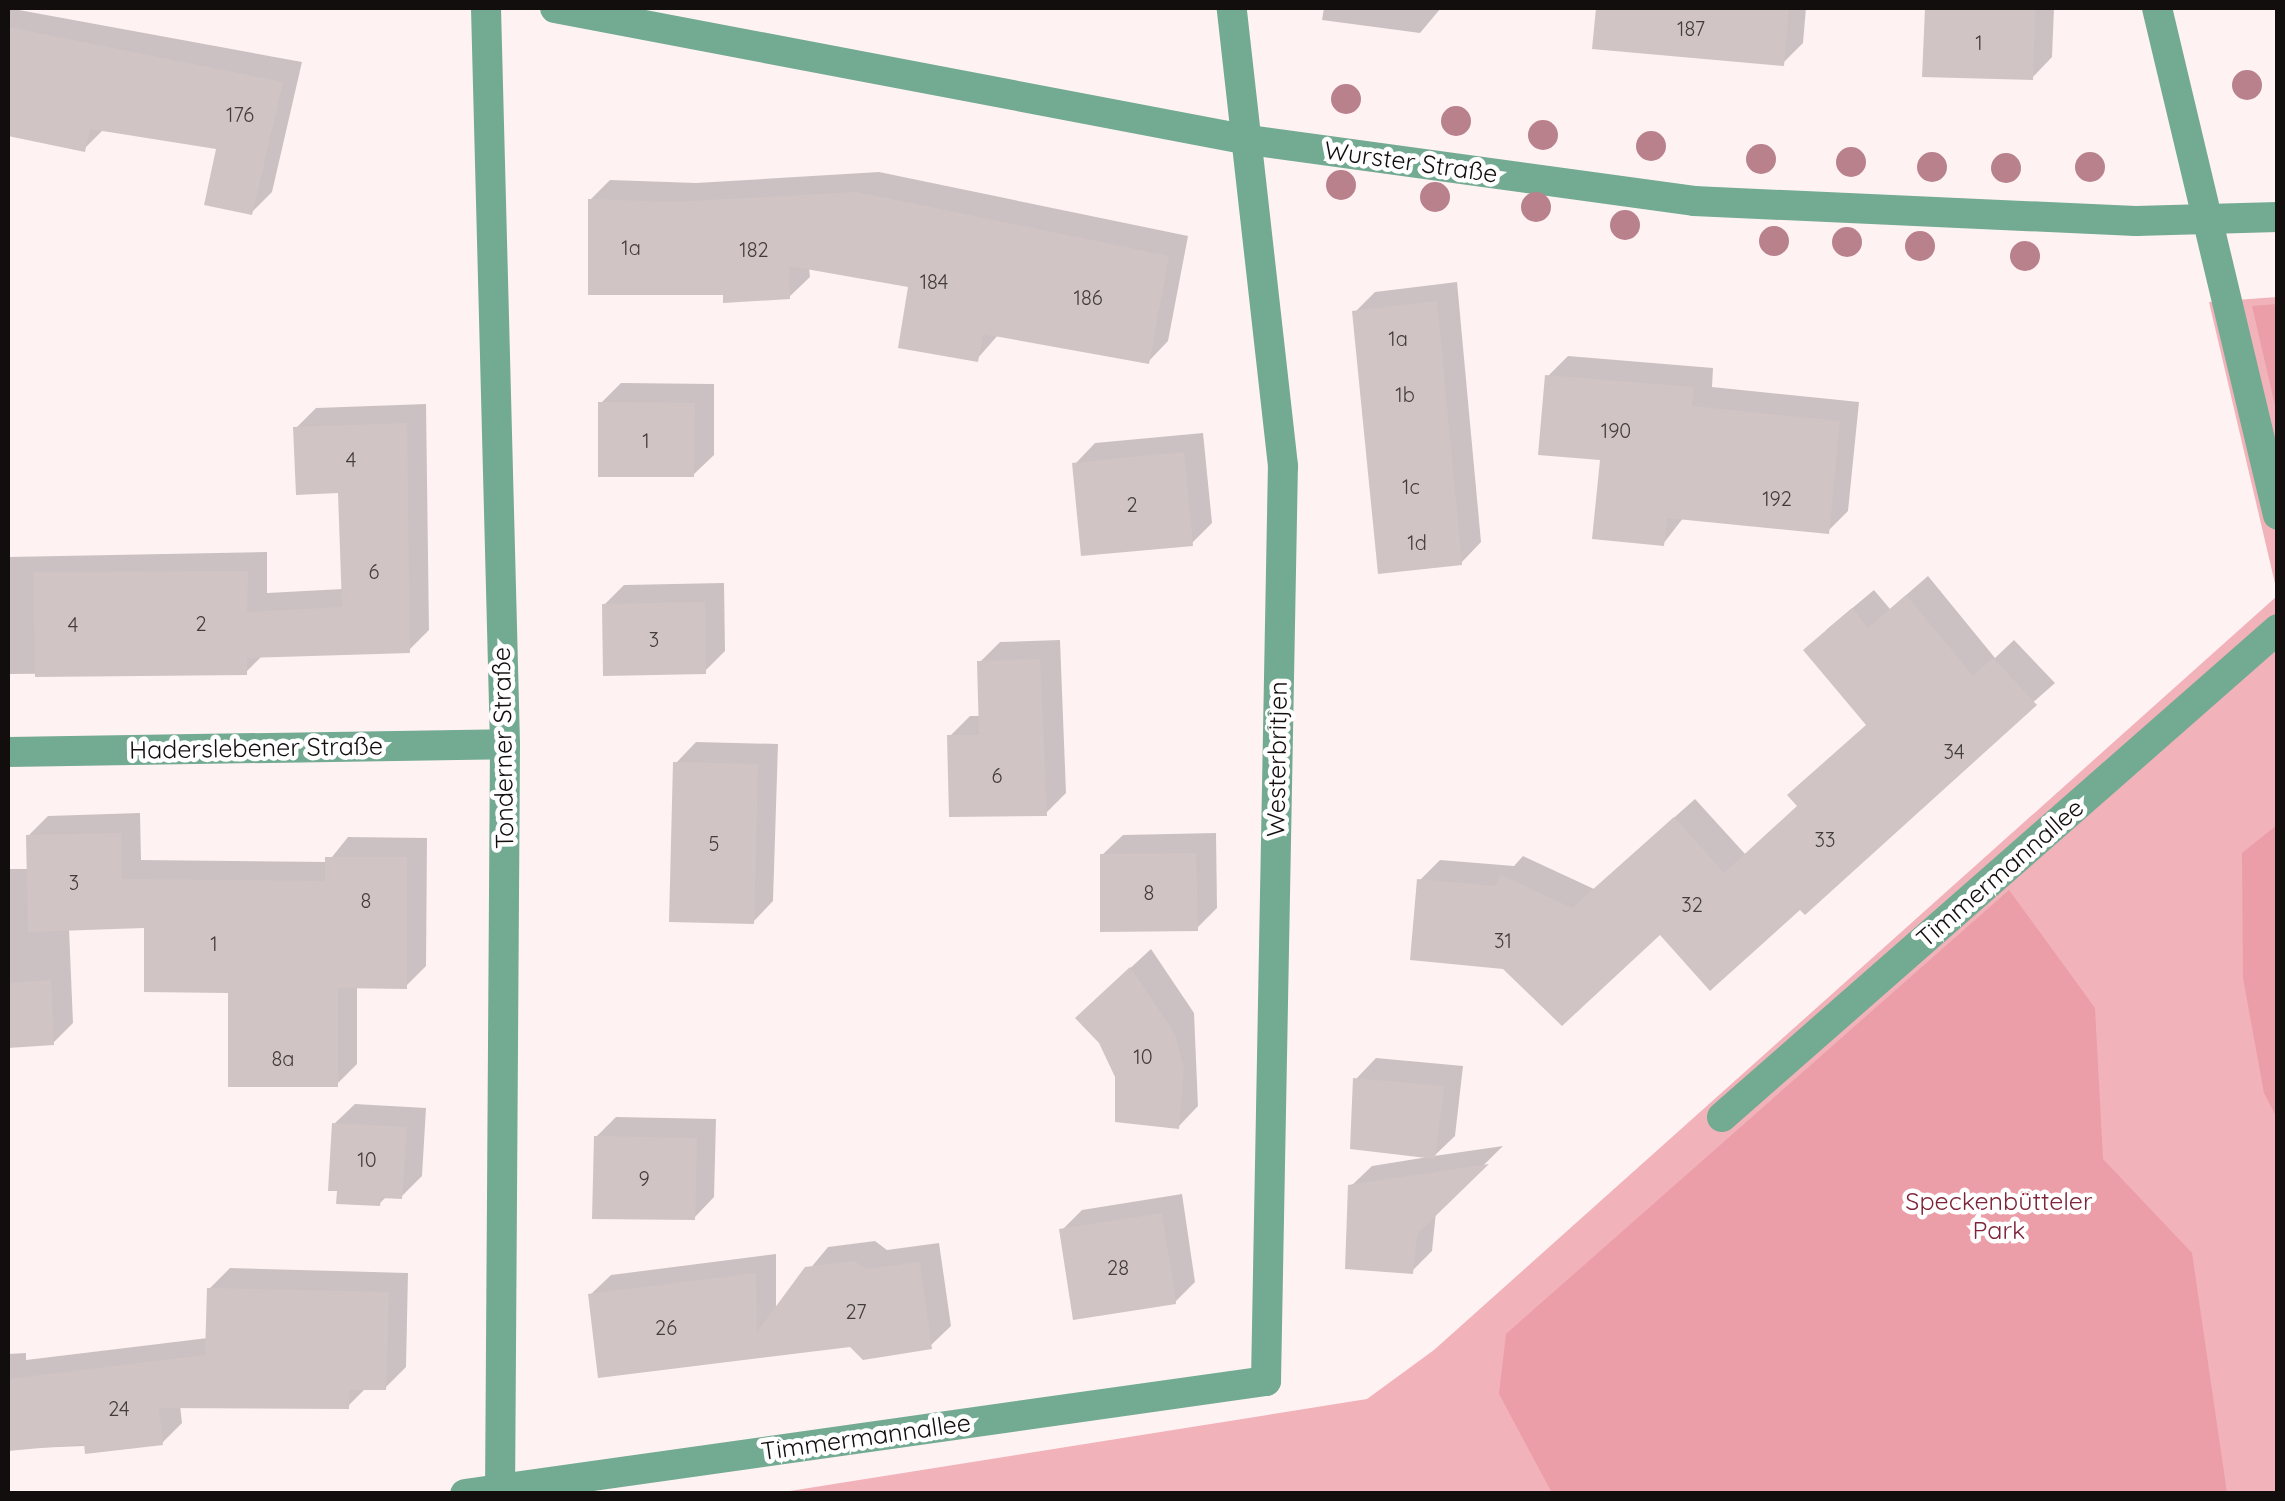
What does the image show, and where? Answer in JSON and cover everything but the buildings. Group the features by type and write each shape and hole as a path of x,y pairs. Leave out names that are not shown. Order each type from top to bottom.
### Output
{"street":[{"name":"Tonderner Straße","path":"486,8 505,744 500,1488"},
{"name":"Wurster Straße","path":"556,8 1249,140 1694,201 2212,220 2278,217"},
{"name":"Westerbritjen","path":"1232,8 1283,466 1266,1381"},
{"path":"2157,8 2212,220 2278,515"},
{"name":"Timmermannallee","path":"1722,1117 2278,630"},
{"name":"Haderslebener Straße","path":"8,752 505,744"},
{"name":"Timmermannallee","path":"466,1494 1266,1381"}],"green space":[{"path":"2277,297 2277,592 2209,302"},
{"path":"2278,304 2277,414 2252,306"},
{"name":"Speckenbütteler Park","path":"2277,596 2277,1493 771,1494 1367,1399 1434,1350"},
{"path":"2277,825 2277,1118 2264,1093 2243,978 2242,853"},
{"path":"2009,890 2095,1008 2103,1159 2192,1253 2227,1493 1552,1493 1499,1394 1506,1334"}]}
